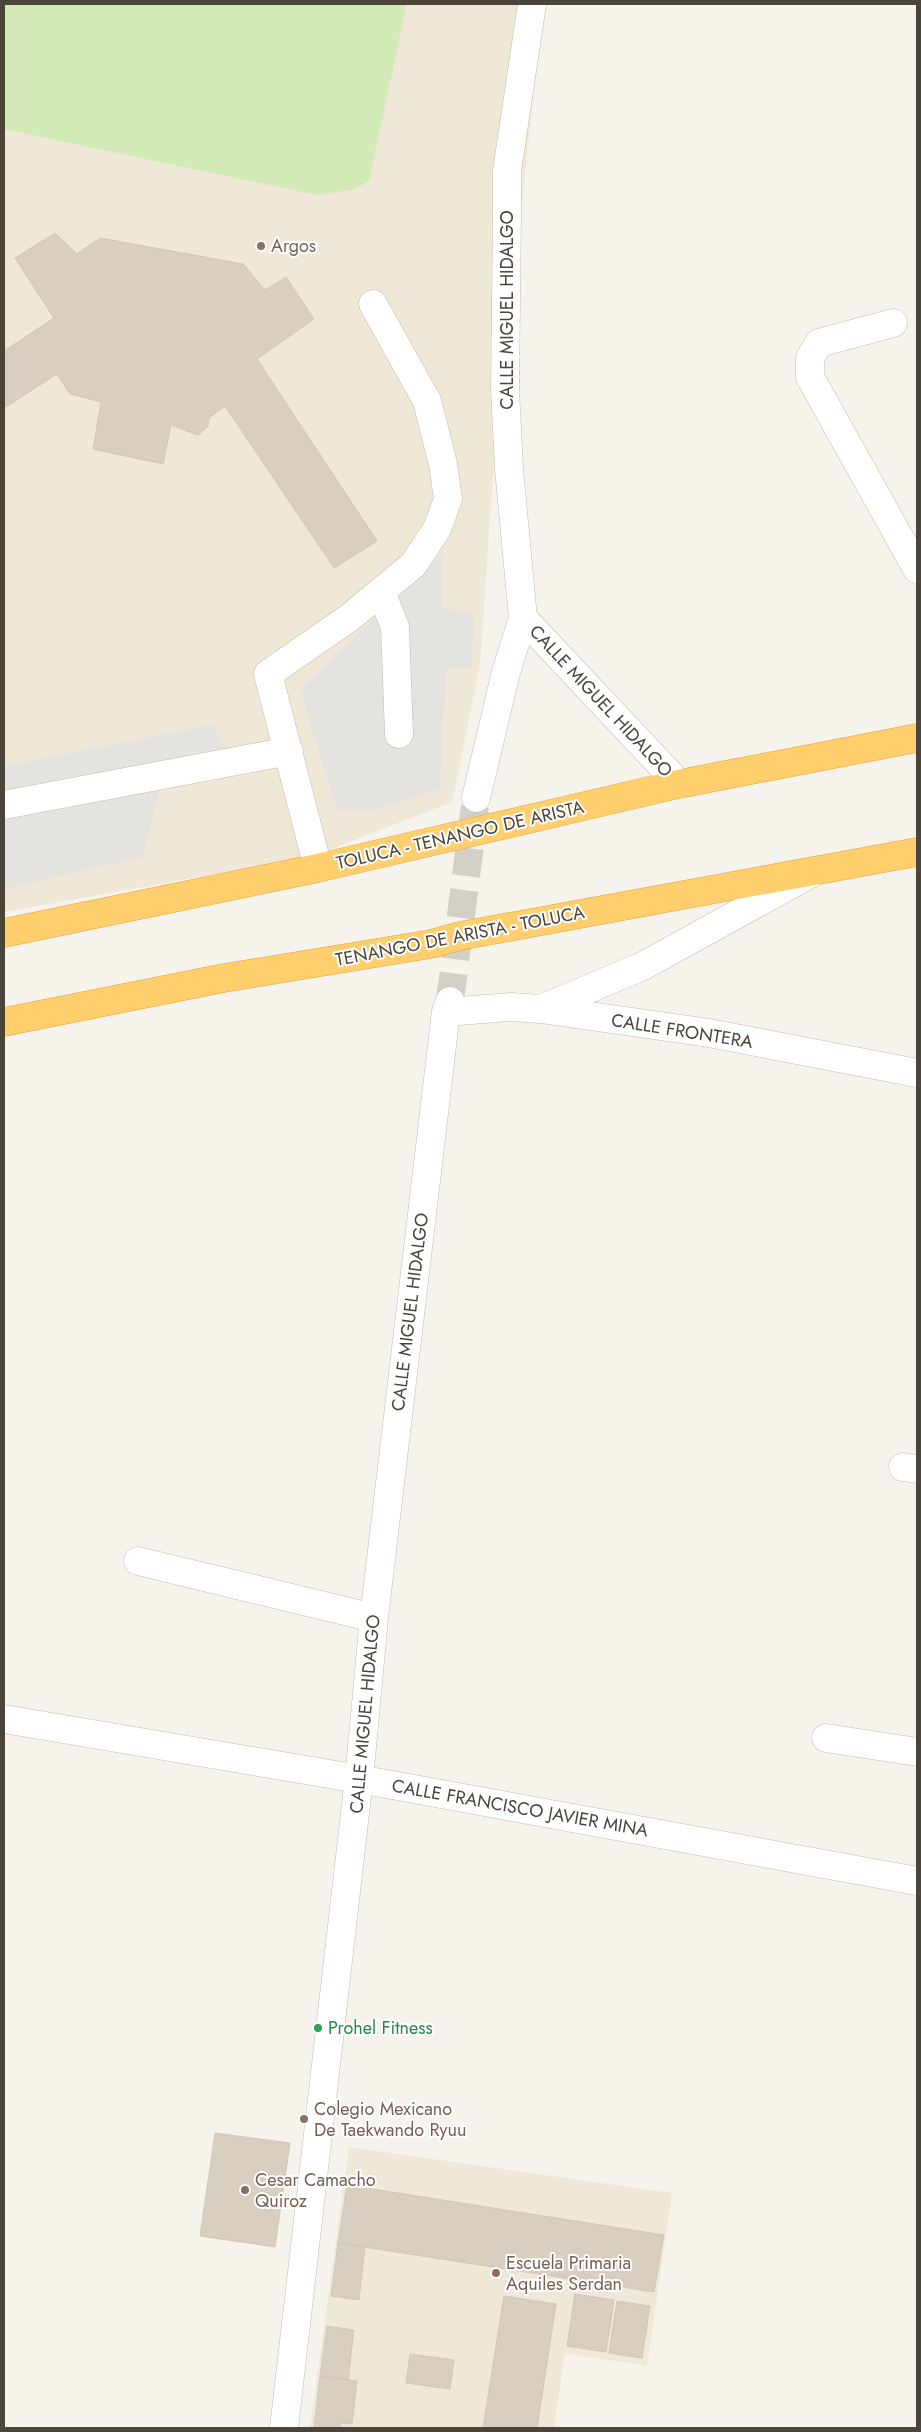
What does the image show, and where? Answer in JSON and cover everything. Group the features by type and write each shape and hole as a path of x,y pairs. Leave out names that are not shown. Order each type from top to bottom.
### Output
{"highway":[{"name":"TOLUCA - TENANGO DE ARISTA","path":"4,932 318,868 680,784 917,738"},
{"name":"TENANGO DE ARISTA - TOLUCA","path":"4,1022 224,978 430,944 470,934 917,852"}],"street":[{"name":"CALLE MIGUEL HIDALGO","path":"476,798 506,672 523,618 509,469 505,390 507,211 508,171 532,4"},
{"path":"318,868 268,674 349,618 413,565 437,529 448,498 443,464 427,401 373,304"},
{"path":"893,323 819,343 810,358 810,376 917,569"},
{"path":"381,592 395,627 399,734"},
{"name":"CALLE MIGUEL HIDALGO","path":"523,618 680,784"},
{"path":"4,804 289,751"},
{"path":"541,1009 643,966 816,870"},
{"name":"CALLE MIGUEL HIDALGO","path":"284,2428 359,1779 374,1618 448,1006"},
{"name":"CALLE FRONTERA","path":"448,1006 541,1009 709,1033 917,1073"},
{"path":"138,1561 374,1618"},
{"name":"CALLE FRANCISCO JAVIER MINA","path":"4,1719 359,1779 917,1881"},
{"path":"826,1738 917,1752"}],"shaded area":[{"name":"Argos","path":"4,4 543,4 492,488 480,665 452,802 311,857 4,912"},
{"path":"443,552 443,609 474,612 472,668 446,668 440,789 379,809 337,811 300,689"},
{"path":"212,725 231,754 163,780 143,857 4,889 4,766"},
{"name":"Escuela Primaria Aquiles Serdan","path":"349,2147 672,2193 647,2366 565,2353 554,2428 310,2428"}],"green space":[{"path":"4,4 407,4 369,181 355,189 317,195 4,129"}],"building":[{"path":"55,233 77,254 100,238 243,264 265,290 286,277 314,319 257,359 377,541 334,568 225,406 209,418 208,426 198,435 171,425 163,464 93,449 101,402 70,394 57,374 4,408 4,351 54,318 15,258"},
{"name":"Cesar Camacho Quiroz","path":"215,2133 290,2143 275,2247 200,2236"},
{"path":"347,2185 664,2235 654,2292 338,2243"},
{"path":"338,2243 365,2247 359,2300 331,2296"},
{"path":"575,2294 614,2300 606,2352 567,2346"},
{"path":"504,2296 556,2304 537,2428 483,2428"},
{"path":"617,2301 650,2306 642,2358 609,2353"},
{"path":"327,2326 354,2330 348,2380 320,2376"},
{"path":"410,2354 454,2360 450,2389 406,2383"},
{"path":"320,2376 357,2381 352,2424 340,2423 340,2428 314,2428"}],"tunnel":[{"path":"450,1001 476,798"}],"place":[{"name":"Argos","path":"261,246"},
{"name":"Prohel Fitness","path":"318,2028"},
{"name":"Colegio Mexicano De Taekwando Ryuu","path":"304,2119"},
{"name":"Cesar Camacho Quiroz","path":"245,2190"},
{"name":"Escuela Primaria Aquiles Serdan","path":"496,2273"}]}
